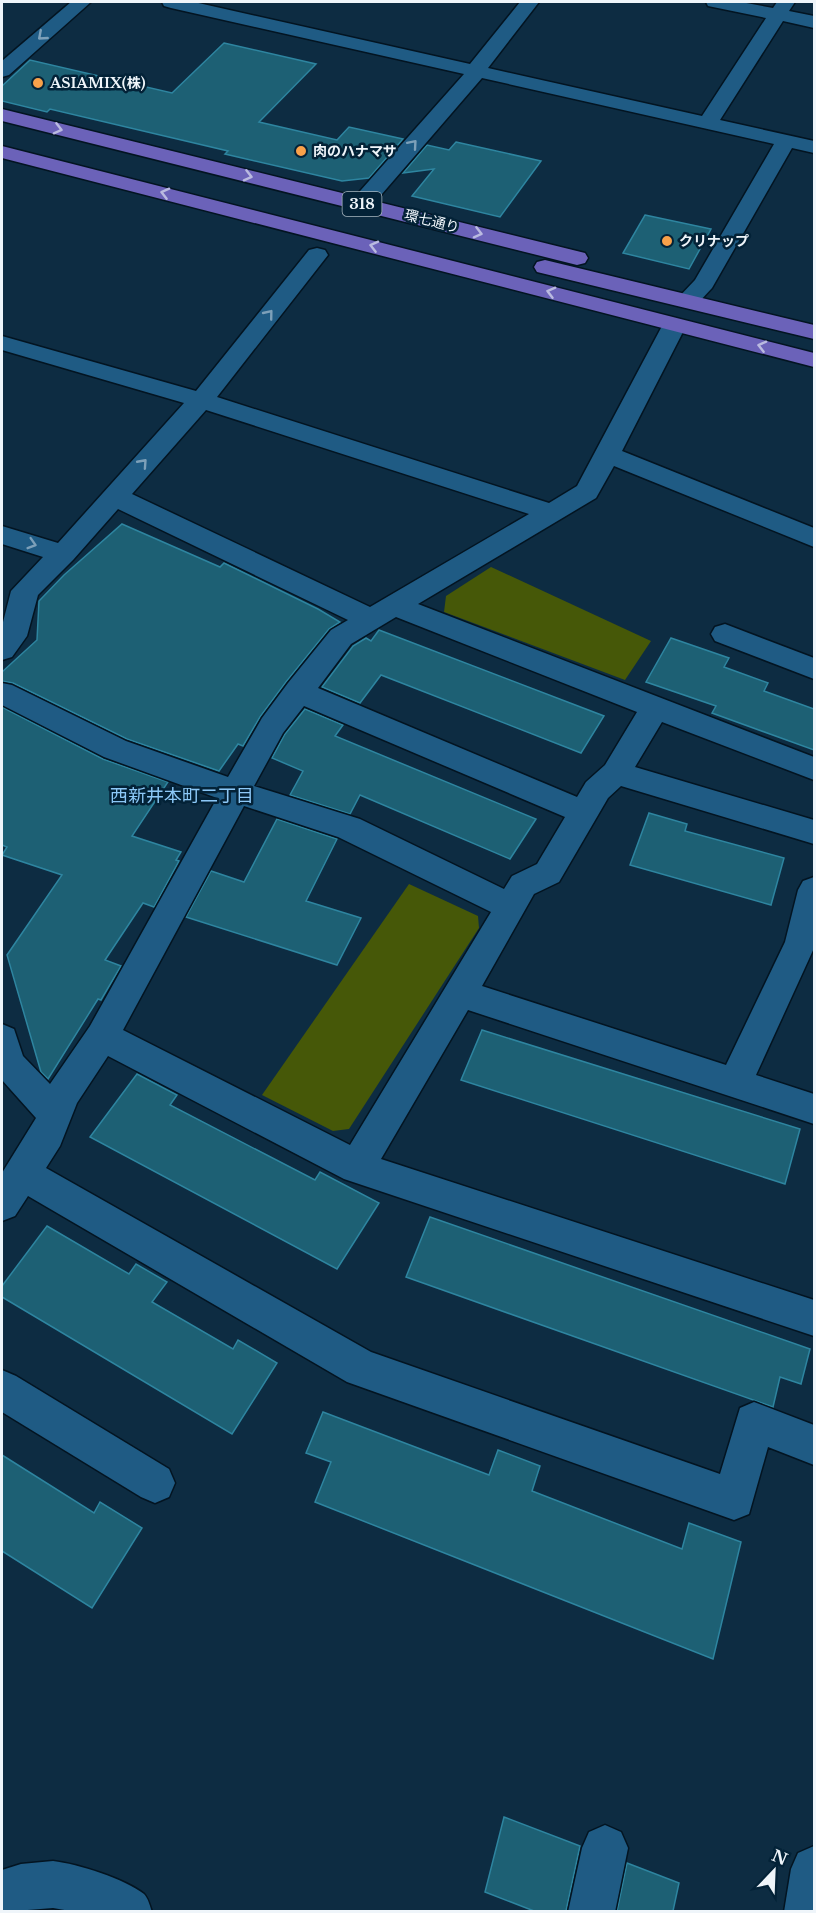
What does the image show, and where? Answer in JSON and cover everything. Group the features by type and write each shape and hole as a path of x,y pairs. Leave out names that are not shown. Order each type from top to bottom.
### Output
{"main road":[{"name":"環七通り","path":"2,115 601,264 717,308"},
{"name":"環七通り","path":"2,133 437,252 709,333 814,360"},
{"name":"環七通り","path":"2,152 437,252 717,308 814,332"},
{"name":"環七通り","path":"2,173 317,255 573,314 709,333"}],"street":[{"path":"2,70 82,2"},
{"path":"171,2 814,147"},
{"path":"361,204 477,71 482,60 530,2"},
{"path":"715,2 783,8 814,22"},
{"path":"708,122 783,8"},
{"path":"690,298 704,283 786,141"},
{"path":"2,650 13,636 25,591 63,554 201,400 317,255"},
{"path":"673,328 609,454 587,492 341,638 298,691 272,726 102,1036 62,1096 47,1135 12,1189 362,1368 734,1499 754,1422 814,1445"},
{"path":"2,343 201,400 553,513"},
{"path":"609,454 814,538"},
{"path":"114,496 383,612 655,708 814,768"},
{"path":"2,535 63,554"},
{"path":"725,634 814,669"},
{"path":"298,691 584,812"},
{"path":"2,693 115,749 237,793 349,828 511,907"},
{"path":"357,1167 523,885 548,873 597,790 616,773 655,708"},
{"path":"616,773 814,832"},
{"path":"736,1081 801,942 814,890"},
{"path":"459,993 736,1081 814,1109"},
{"path":"102,1036 357,1167 814,1318"},
{"path":"2,1039 8,1063 56,1115"},
{"path":"2,1390 155,1483"},
{"path":"591,1911 605,1848"},
{"path":"808,1911 814,1869"},
{"path":"2,1893 45,1882 89,1890 129,1911"}],"green space":[{"path":"491,567 651,641 625,680 444,612 446,596"},
{"path":"409,884 478,916 479,928 349,1129 333,1131 262,1095"}],"building":[{"path":"224,43 316,64 259,122 337,140 349,127 403,139 369,178 342,181 225,154 228,151 50,109 47,112 2,101 2,86 30,60 172,93"},
{"path":"456,142 541,161 500,217 412,196 434,169 403,173 427,145 449,150"},
{"name":"クリナップ","path":"645,215 711,229 689,269 623,253"},
{"path":"122,524 220,567 224,563 340,622 329,629 260,717 243,746 238,744 219,771 127,739 13,683 2,681 2,672 37,640 39,601 64,575"},
{"path":"379,630 604,716 581,753 381,675 360,703 322,687 353,646 366,638 371,641"},
{"path":"671,638 729,658 724,667 768,683 764,691 814,709 814,750 712,713 716,706 646,682"},
{"path":"2,707 103,759 168,782 132,836 181,852 176,860 179,861 154,907 143,903 105,960 121,966 48,1079 41,1072 7,955 62,875 2,855 7,847 2,845"},
{"path":"305,709 343,725 335,736 536,819 510,859 360,795 350,814 290,795 303,771 272,758 285,734"},
{"path":"649,813 687,824 685,831 784,858 771,905 630,865"},
{"path":"277,819 337,839 306,901 361,918 337,965 186,917 211,871 244,882"},
{"path":"482,1030 800,1129 785,1184 461,1080"},
{"path":"137,1074 177,1095 170,1105 315,1180 320,1172 379,1203 337,1269 90,1137"},
{"path":"430,1217 810,1349 801,1384 780,1377 773,1407 406,1277"},
{"path":"47,1226 129,1274 136,1264 167,1282 152,1302 233,1349 238,1340 277,1363 232,1434 2,1297 2,1286"},
{"path":"323,1412 489,1475 498,1450 540,1466 532,1491 682,1549 689,1523 741,1542 713,1659 315,1502 331,1462 306,1453"},
{"path":"2,1455 94,1513 100,1502 142,1528 92,1608 2,1551"},
{"path":"504,1817 580,1846 566,1911 534,1911 485,1892"},
{"path":"627,1863 679,1883 673,1911 617,1911"}],"place":[{"name":"ASIAMIX(株)","path":"38,83"},
{"name":"肉のハナマサ","path":"301,151"},
{"name":"クリナップ","path":"667,241"}],"district":[{"name":"西新井本町二丁目","path":"182,796"}]}
